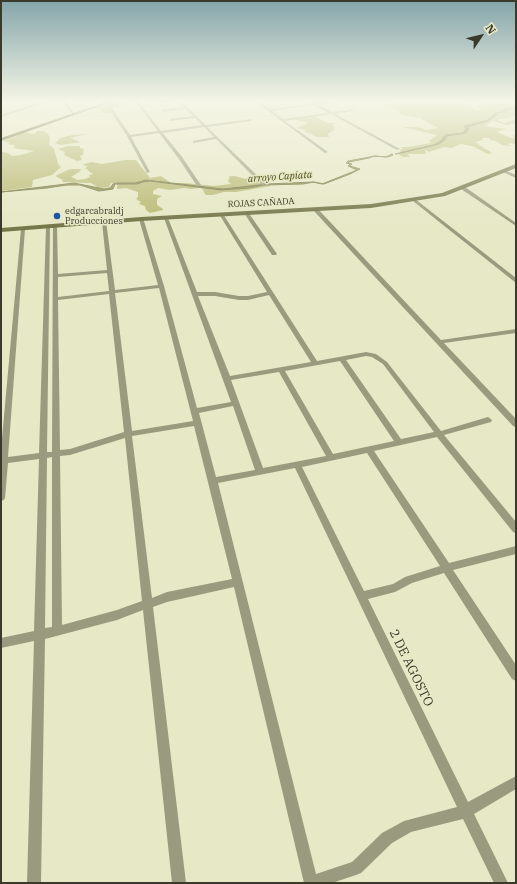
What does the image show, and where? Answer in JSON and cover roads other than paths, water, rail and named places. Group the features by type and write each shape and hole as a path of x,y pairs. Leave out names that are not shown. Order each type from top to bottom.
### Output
{"main road":[{"name":"ROJAS CAÑADA","path":"1,230 141,219 371,206 443,195 516,166"}],"street":[{"path":"132,141 148,172"},
{"path":"168,141 199,185"},
{"path":"194,142 198,141"},
{"path":"220,141 264,184"},
{"path":"312,141 326,152"},
{"path":"384,141 398,149"},
{"path":"504,171 516,177"},
{"path":"463,188 516,225"},
{"path":"415,200 516,281"},
{"path":"315,209 516,424"},
{"path":"246,213 274,254"},
{"path":"221,214 315,363"},
{"path":"166,218 236,403 260,472"},
{"path":"141,219 161,286 213,481 311,883 356,868 388,838 409,826 466,811 516,782"},
{"path":"104,222 179,883"},
{"path":"51,226 55,276 57,631"},
{"path":"34,883 51,226"},
{"path":"1,498 23,229"},
{"path":"55,276 109,271"},
{"path":"55,299 161,286"},
{"path":"195,294 215,294 243,298 271,293"},
{"path":"440,342 516,331"},
{"path":"227,379 341,358 366,354 374,355 385,363 439,434 516,529"},
{"path":"341,358 399,442"},
{"path":"281,369 331,457"},
{"path":"195,411 236,403"},
{"path":"213,481 297,465 439,434 488,420"},
{"path":"4,461 70,452 128,434 198,423"},
{"path":"369,449 516,675"},
{"name":"2 DE AGOSTO","path":"297,465 502,883"},
{"path":"360,596 395,588 409,580 446,568 516,550"},
{"path":"1,643 57,631 117,615 167,597 237,582"}],"place":[{"name":"edgarcabraldj Producciones","path":"57,216"}],"water label":[{"name":"arroyo Capiata","path":"280,177"}]}
